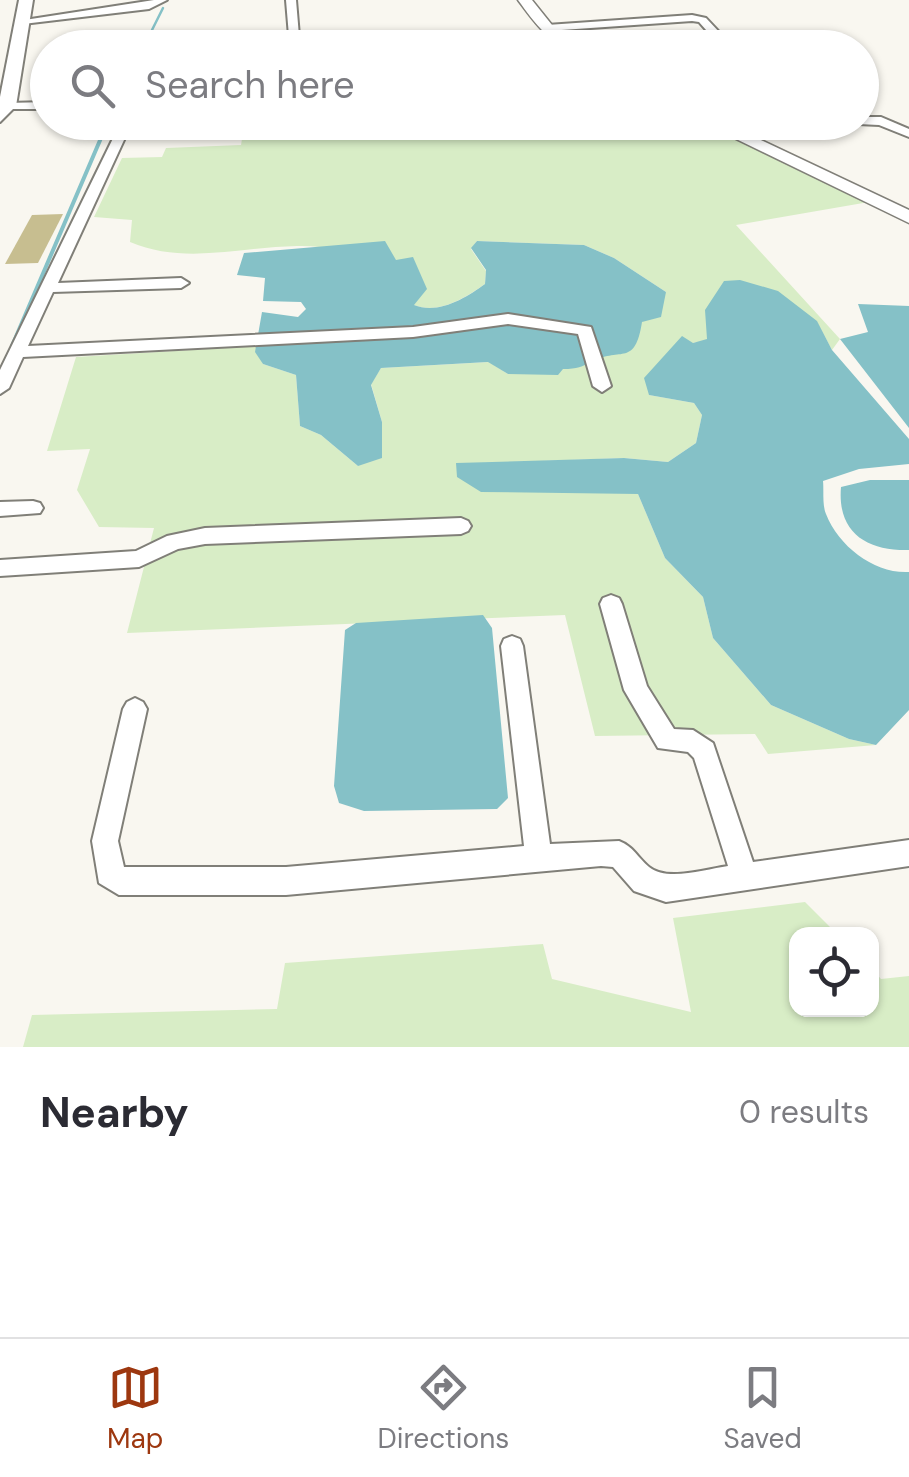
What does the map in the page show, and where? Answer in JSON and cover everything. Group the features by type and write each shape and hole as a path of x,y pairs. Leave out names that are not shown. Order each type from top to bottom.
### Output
{"main road":[{"path":"4,111 26,0"}],"street":[{"path":"20,19 148,6 162,0"},
{"path":"291,0 294,30"},
{"path":"525,0 550,30"},
{"path":"547,28 692,18 702,20 711,30"},
{"path":"4,111 30,107"},
{"path":"879,121 909,133"},
{"path":"0,388 21,352 119,140"},
{"path":"746,140 909,217"},
{"path":"49,288 181,283"},
{"path":"21,352 413,332 519,319 585,330 602,386"},
{"path":"0,509 33,508"},
{"path":"0,568 139,559 174,542 205,536 461,526"},
{"path":"611,604 646,711 667,740 693,741 704,751 745,877"},
{"path":"512,646 539,858"},
{"path":"135,709 105,841 109,872 119,880 286,881 619,854 654,887 909,853"}],"green space":[{"path":"242,140 748,140 869,202 736,225 840,339 832,350 817,322 693,343 649,395 694,403 702,415 696,443 668,462 624,458 456,464 638,494 665,558 703,597 713,638 771,705 849,739 876,745 768,754 755,734 595,736 565,615 127,633 154,528 99,527 77,490 90,449 47,451 76,357 256,346 263,364 296,375 300,426 321,435 358,466 382,422 371,384 381,368 489,362 508,374 563,369 595,359 642,322 666,292 614,258 584,245 477,241 471,249 486,271 485,284 451,304 423,308 414,305 396,260 309,246 171,252 130,242 132,220 94,217 122,158 162,157 166,148 241,145"},
{"path":"805,902 830,927 789,927 789,1017 879,1017 879,977 909,976 909,1047 23,1047 32,1015 277,1009 285,963 543,944 552,979 691,1012 673,918"}],"water":[{"path":"385,241 396,260 413,257 427,289 414,305 423,308 451,304 485,284 486,270 471,248 477,241 584,245 614,258 666,292 661,317 642,322 631,350 563,369 558,375 508,374 488,362 381,368 371,385 382,422 382,458 358,466 321,435 300,426 296,375 263,364 255,352 262,312 298,317 306,309 301,302 263,301 265,278 237,275 244,253"},
{"path":"740,280 778,291 817,321 832,350 909,439 909,464 859,469 823,481 826,514 849,547 871,563 909,572 909,710 876,745 849,739 771,705 713,638 703,597 665,558 638,494 481,492 457,477 456,463 624,458 668,462 696,443 702,415 694,403 649,395 644,378 682,336 693,343 707,339 705,310 724,281"},
{"path":"858,304 909,306 909,428 840,339 868,332"},
{"path":"870,480 909,480 909,550 868,543 850,527 841,503 841,487"},
{"path":"483,615 492,628 508,798 497,809 364,811 339,803 334,786 345,630 356,623"}],"building":[{"path":"63,214 38,263 5,264 32,215"}],"waterway":[{"path":"152,30 163,8"},
{"path":"12,346 100,140"}]}
